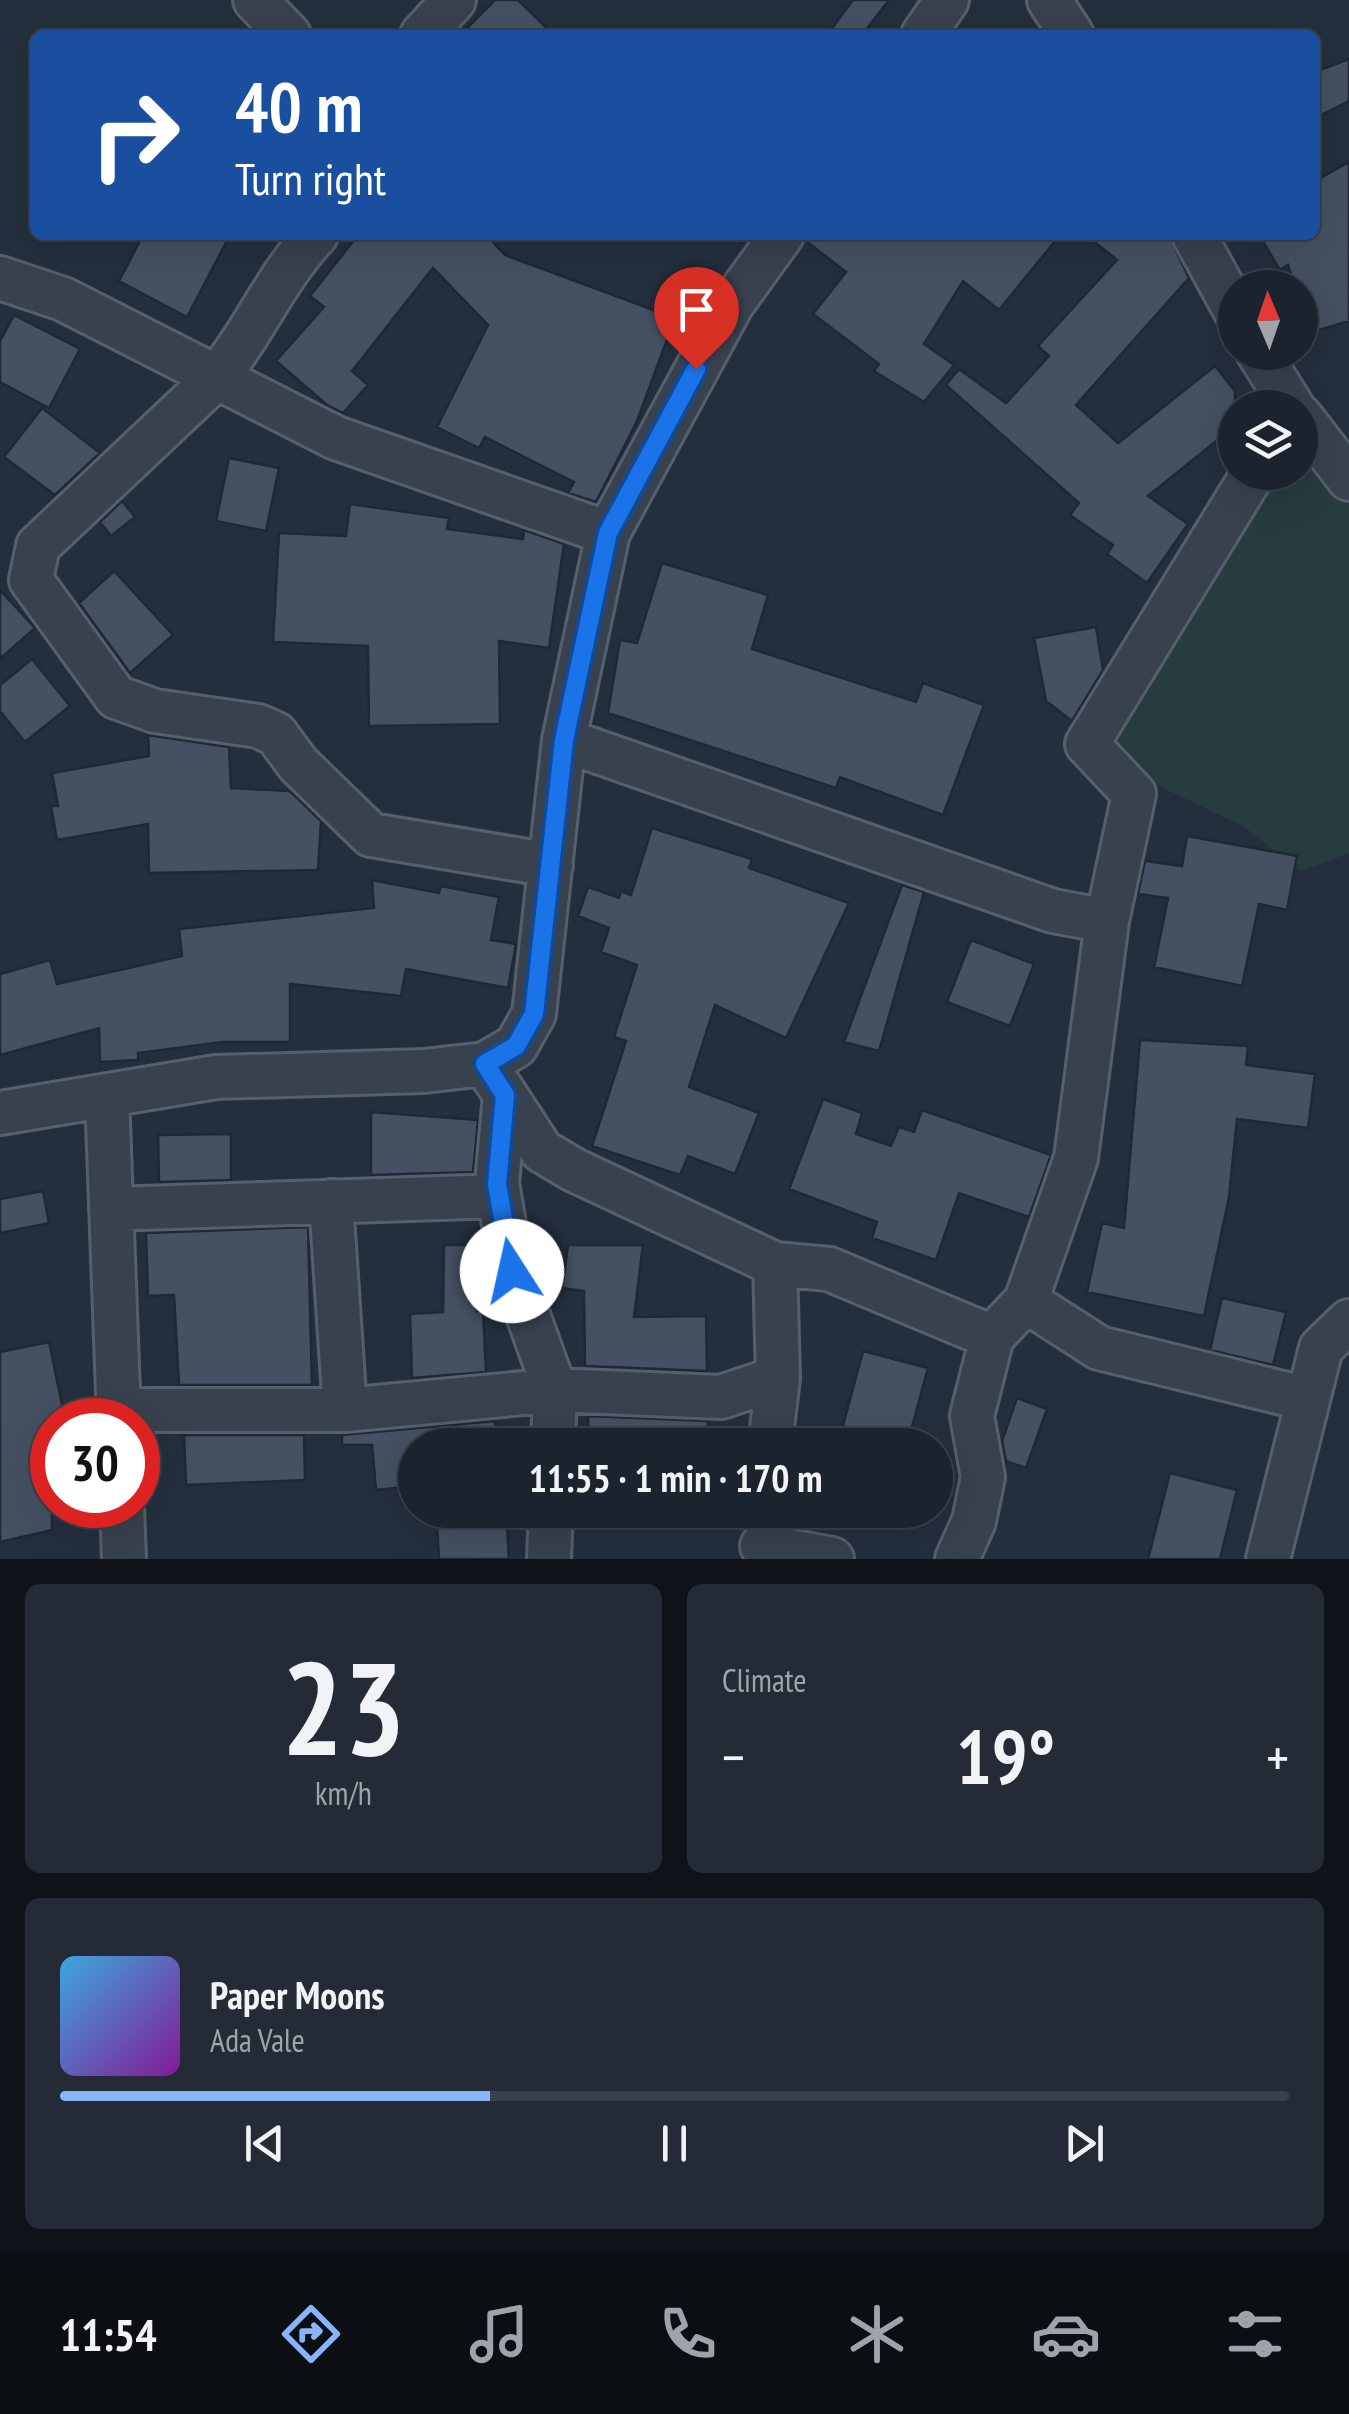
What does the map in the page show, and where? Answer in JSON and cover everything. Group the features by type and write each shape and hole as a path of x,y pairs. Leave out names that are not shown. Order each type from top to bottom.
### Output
{"street":[{"path":"255,0 285,30"},
{"path":"427,30 454,0"},
{"path":"926,30 947,0"},
{"path":"1049,0 1069,30"},
{"path":"311,240 298,254 239,351 214,380 38,546 31,580 116,697 155,711 258,726 276,734 371,835 552,865"},
{"path":"555,1428 556,1390 512,1271 499,1196 495,1079 534,1014 564,740 608,533 732,304 778,240"},
{"path":"1197,240 1218,279"},
{"path":"0,278 63,300 214,380 336,438 608,533"},
{"path":"1318,439 1349,479"},
{"path":"957,1559 974,1521 984,1477 972,1416 992,1337 1026,1301 1076,1158 1106,921 1134,794 1087,744 1243,490"},
{"path":"564,740 1053,911 1106,921"},
{"path":"0,1113 216,1078 424,1071 495,1079"},
{"path":"495,1079 542,1151 775,1264 829,1269 992,1337"},
{"path":"106,1095 117,1398"},
{"path":"111,1210 499,1196"},
{"path":"331,1201 345,1410"},
{"path":"772,1428 778,1378 775,1264"},
{"path":"1026,1301 1099,1348 1307,1399"},
{"path":"1268,1559 1321,1348 1349,1321"},
{"path":"160,1414 345,1410 556,1390 721,1397 778,1378"},
{"path":"123,1528 124,1559"},
{"path":"549,1559 550,1528"},
{"path":"762,1538 832,1559"}],"green space":[{"path":"1318,458 1349,498 1349,853 1301,871 1243,826 1150,782 1092,743 1252,490 1318,490"}],"building":[{"path":"495,0 518,0 549,30 465,30"},
{"path":"853,0 889,0 866,30 831,30"},
{"path":"1349,59 1349,101 1320,116 1320,70"},
{"path":"1349,162 1349,321 1318,330 1318,270 1290,270 1288,265 1280,270 1262,240 1320,240 1320,178"},
{"path":"140,240 227,240 187,317 119,281"},
{"path":"354,240 491,240 505,255 675,318 637,421 596,502 568,493 574,482 485,437 479,448 437,427 488,325 433,268 352,371 368,385 343,413 327,405 276,361 324,307 310,296"},
{"path":"1056,240 999,310 963,281 924,344 954,365 924,402 874,371 879,364 813,314 846,272 806,241"},
{"path":"1092,240 1171,240 1189,278 1076,405 1118,443 1215,366 1234,390 1218,390 1218,440 1148,496 1188,524 1147,583 1107,554 1113,545 1070,515 1079,503 946,385 959,369 1006,403 1049,356 1038,346 1117,260"},
{"path":"14,315 80,349 49,408 0,382 0,341"},
{"path":"42,408 100,453 55,495 4,457"},
{"path":"229,458 279,468 266,531 216,521"},
{"path":"122,501 135,517 111,536 100,522"},
{"path":"350,504 449,518 447,529 523,539 524,530 564,544 549,648 499,641 500,724 369,726 368,646 273,642 279,533 346,536"},
{"path":"662,563 768,595 752,649 916,702 923,683 984,705 943,815 840,777 836,788 608,713 620,640 637,643"},
{"path":"114,571 173,635 130,673 79,603"},
{"path":"0,590 35,628 0,659"},
{"path":"1096,627 1103,670 1072,721 1046,701 1034,638"},
{"path":"32,659 70,706 25,742 0,711 0,685"},
{"path":"148,735 229,747 231,788 290,791 321,821 318,870 149,873 148,824 57,840 51,806 58,806 52,773 149,756"},
{"path":"652,828 752,859 749,868 849,903 786,1038 715,1005 689,1087 759,1113 735,1174 688,1156 680,1175 592,1146 626,1041 614,1037 637,965 601,952 609,928 578,916 588,887 619,898 621,891 631,895"},
{"path":"1187,836 1297,856 1287,910 1259,904 1242,986 1154,967 1168,898 1138,894 1145,861 1182,866"},
{"path":"372,880 439,893 441,886 499,897 491,940 516,944 508,988 406,969 401,996 290,984 290,1042 222,1042 138,1053 138,1060 100,1062 99,1028 0,1055 0,974 50,960 57,984 182,956 179,929 374,908"},
{"path":"902,885 924,892 879,1051 844,1042"},
{"path":"971,940 1034,964 1010,1026 947,1002"},
{"path":"1140,1040 1248,1046 1246,1065 1315,1074 1308,1128 1237,1119 1229,1197 1204,1316 1087,1292 1102,1223 1124,1228"},
{"path":"823,1099 862,1113 856,1134 891,1146 899,1127 914,1132 922,1110 1051,1155 1029,1217 959,1193 936,1260 872,1238 877,1222 789,1189"},
{"path":"371,1112 478,1120 473,1172 371,1175"},
{"path":"231,1134 231,1180 159,1182 158,1135"},
{"path":"43,1191 49,1223 0,1233 0,1199"},
{"path":"308,1227 312,1385 179,1385 174,1295 148,1296 146,1233"},
{"path":"444,1245 478,1245 477,1311 483,1310 486,1372 412,1378 410,1314 443,1312"},
{"path":"568,1245 643,1245 634,1317 706,1316 707,1371 585,1366 584,1291 562,1288"},
{"path":"1222,1298 1286,1312 1273,1365 1210,1350"},
{"path":"49,1342 61,1398 30,1398 30,1528 52,1530 0,1542 0,1352"},
{"path":"863,1351 928,1368 912,1428 842,1428"},
{"path":"1017,1398 1047,1409 1026,1468 1006,1461 1002,1441"},
{"path":"588,1416 708,1421 708,1428 588,1428"},
{"path":"495,1421 495,1428 418,1428"},
{"path":"398,1430 398,1488 376,1490 372,1445 342,1445 342,1435"},
{"path":"184,1435 304,1435 305,1480 186,1485"},
{"path":"1170,1473 1237,1490 1220,1559 1148,1559"},
{"path":"437,1528 507,1528 509,1559 439,1559"}],"route":[{"path":"512,1271 497,1184 505,1095 485,1064 516,1046 534,1014 564,740 608,533 696,369"}]}
